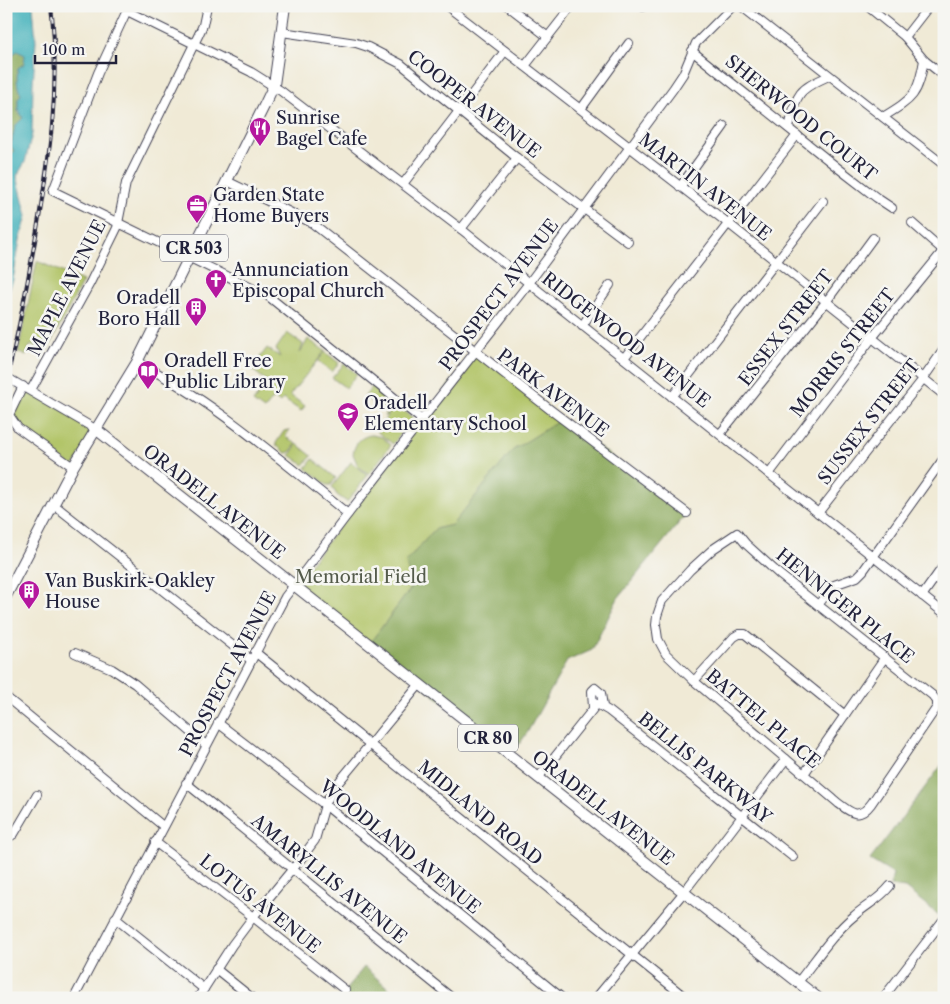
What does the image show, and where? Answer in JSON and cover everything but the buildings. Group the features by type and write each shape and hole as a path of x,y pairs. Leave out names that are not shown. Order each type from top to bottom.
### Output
{"main road":[{"name":"CR 503","path":"6,596 53,504 137,362 274,85 285,6"},
{"name":"ORADELL AVENUE","path":"96,430 818,998"}],"street":[{"name":"MAPLE AVENUE","path":"31,390 90,283 118,223 126,183 203,25 206,6"},
{"name":"MARTIN AVENUE","path":"446,6 729,224 944,395"},
{"path":"508,6 548,37"},
{"path":"525,66 572,6"},
{"name":"PROSPECT AVENUE","path":"74,998 285,596 529,282 630,147 679,81 692,51 702,36 733,6"},
{"path":"741,6 944,165"},
{"path":"867,6 905,37 924,60 944,76"},
{"path":"905,37 929,6"},
{"name":"RIDGEWOOD AVENUE","path":"128,9 274,85 529,282 944,613"},
{"path":"128,9 98,73 53,191 268,296 422,420"},
{"name":"COOPER AVENUE","path":"282,32 356,43 401,64 517,158 628,242"},
{"path":"581,109 629,43"},
{"path":"403,184 505,51"},
{"name":"SHERWOOD COURT","path":"692,51 861,186 892,208"},
{"path":"883,117 911,98 917,90 924,60"},
{"path":"789,128 792,109 798,96 810,85 830,76"},
{"path":"680,187 724,126"},
{"path":"624,358 797,135"},
{"path":"461,229 517,158"},
{"name":"PARK AVENUE","path":"227,181 312,223 475,351 687,513"},
{"path":"672,397 823,201"},
{"path":"912,224 943,251"},
{"name":"ESSEX STREET","path":"720,434 826,302 873,238"},
{"name":"MORRIS STREET","path":"769,474 872,338 943,251"},
{"path":"582,326 610,285"},
{"name":"SUSSEX STREET","path":"818,513 923,379 944,349"},
{"path":"137,362 164,376 205,402 348,514"},
{"name":"ORADELL AVENUE","path":"6,377 96,430"},
{"path":"23,386 9,415 18,428 74,467"},
{"path":"818,605 834,585 857,577 863,571 944,458"},
{"path":"53,504 251,660"},
{"name":"HENNIGER PLACE","path":"658,639 657,616 662,602 690,570 713,549 737,532 746,544 773,569 932,695 937,701 937,707 866,810 856,814"},
{"path":"922,596 944,565"},
{"path":"694,681 734,637 739,634 746,634 845,715"},
{"name":"BATTEL PLACE","path":"658,639 669,658 694,681 844,808 856,814"},
{"name":"MIDLAND ROAD","path":"255,652 686,998"},
{"path":"75,653 112,669 135,684 206,744"},
{"path":"804,774 885,657"},
{"path":"198,998 253,916 315,840 325,805 333,789 420,684"},
{"path":"6,697 163,826"},
{"name":"BELLIS PARKWAY","path":"538,778 597,706 793,857"},
{"name":"WOODLAND AVENUE","path":"218,723 325,805 562,998"},
{"path":"596,998 684,892 786,759"},
{"name":"AMARYLLIS AVENUE","path":"186,783 452,998"},
{"path":"6,839 14,834 38,795"},
{"name":"LOTUS AVENUE","path":"155,842 253,916 345,990"},
{"path":"798,982 843,926 890,886"},
{"path":"115,918 204,989"},
{"path":"883,998 944,919"},
{"path":"216,969 252,998"}],"green space":[{"path":"17,51 26,55 24,64 18,68 17,75 21,94 18,99 18,112 23,118 14,133 12,142 14,151 6,161 6,60"},
{"path":"37,261 83,281 47,350 36,351 35,345 30,346 26,356 18,352"},
{"path":"287,333 303,344 300,353 308,339 325,351 290,395 305,406 301,411 283,399 280,403 274,398 264,410 253,402 268,382 251,369 267,348 280,357 276,349"},
{"name":"Memorial Field","path":"475,351 562,419 513,450 452,525 435,529 406,562 412,587 369,644 294,585"},
{"path":"325,352 339,363 332,372 318,361"},
{"path":"344,364 357,374 346,388 332,378"},
{"path":"23,386 97,430 73,467 18,428 9,415"},
{"path":"373,386 396,404 385,417 386,413 365,396"},
{"path":"396,405 413,418 393,444 376,431"},
{"path":"562,419 687,513 618,598 592,650 567,661 527,733 511,756 369,644 412,587 406,562 435,529 452,525 513,450"},
{"path":"289,430 285,436 296,444 290,452 286,453 276,443 284,431"},
{"path":"371,435 382,437 391,445 369,474 358,466 353,454 359,441"},
{"path":"297,444 312,456 304,465 290,455"},
{"path":"313,459 336,478 331,485 327,485 306,468"},
{"path":"351,462 368,475 347,502 337,495 332,487"},
{"path":"944,762 944,919 905,888 890,886 893,874 870,860"},
{"path":"364,967 400,998 339,998"}],"water":[{"path":"6,6 14,8 15,6 33,6 36,41 32,134 25,162 17,176 27,216 20,240 13,280 6,297 6,256 9,245 6,230 6,161 14,151 11,146 15,126 23,118 18,109 18,99 21,94 17,78 18,68 24,64 25,55 17,51 6,60 6,37 8,32 6,28"}],"railway":[{"path":"6,380 25,294 49,153 55,67 51,6"}],"place":[{"name":"Sunrise Bagel Cafe","path":"260,147"},
{"name":"Garden State Home Buyers","path":"197,224"},
{"name":"Annunciation Episcopal Church","path":"216,299"},
{"name":"Oradell Boro Hall","path":"196,327"},
{"name":"Oradell Free Public Library","path":"148,390"},
{"name":"Oradell Elementary School","path":"348,432"},
{"name":"Van Buskirk-Oakley House","path":"29,610"}]}
